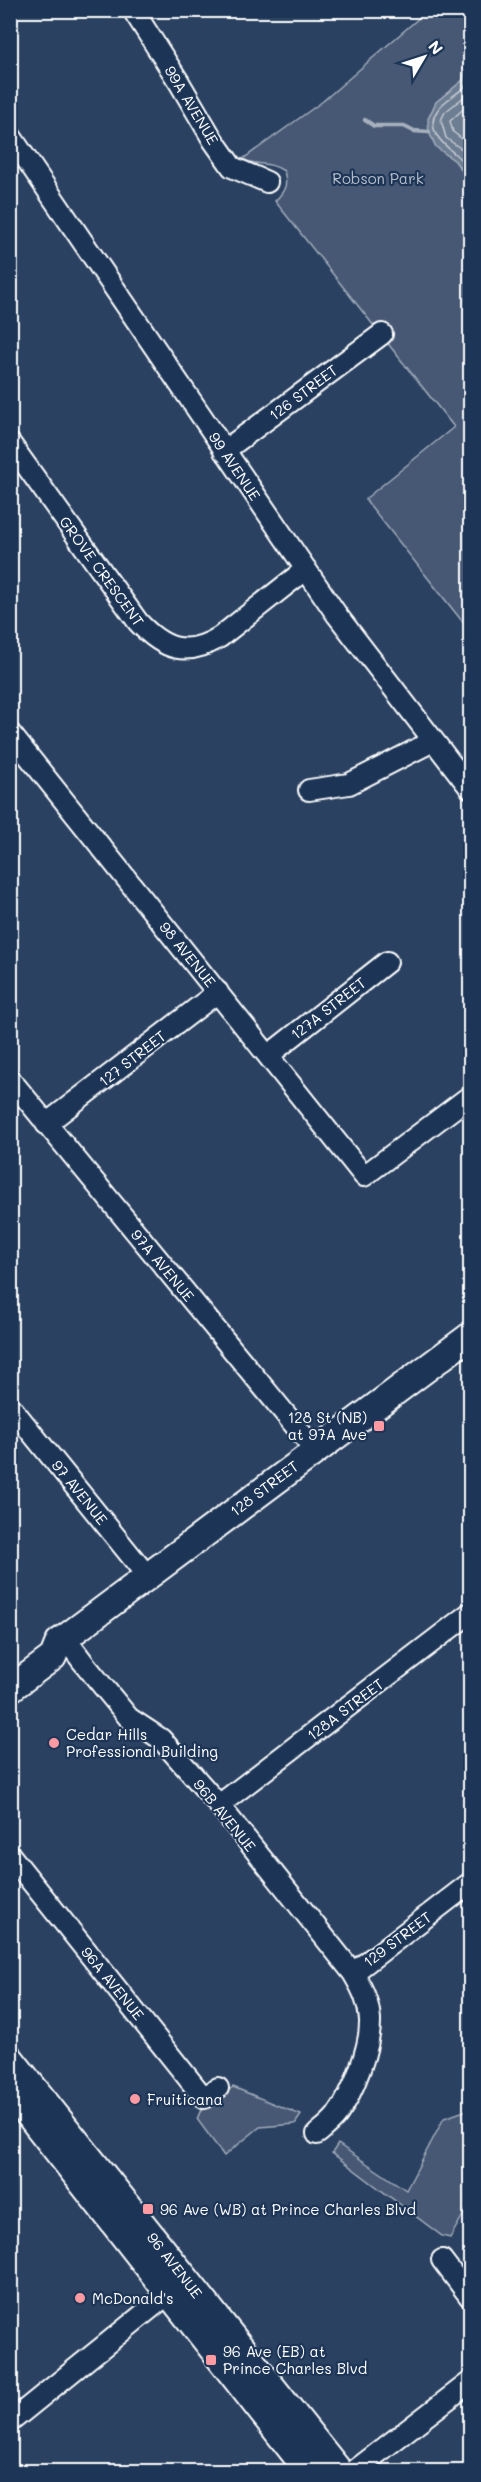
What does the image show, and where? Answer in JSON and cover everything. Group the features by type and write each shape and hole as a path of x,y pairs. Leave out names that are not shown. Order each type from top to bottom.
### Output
{"main road":[{"name":"128 STREET","path":"10,1668 43,1644 62,1640 471,1336"},
{"name":"128 STREET","path":"10,1689 53,1657 62,1640"},
{"name":"96 AVENUE","path":"11,2059 54,2112 309,2472"},
{"name":"96 AVENUE","path":"14,2096 340,2472"},
{"path":"14,2096 54,2112"}],"street":[{"name":"99A AVENUE","path":"133,10 232,167 267,182"},
{"name":"99 AVENUE","path":"12,141 369,660 471,788"},
{"name":"126 STREET","path":"224,450 382,334"},
{"name":"GROVE CRESCENT","path":"10,443 138,622 164,644 193,649 207,645 306,569"},
{"name":"98 AVENUE","path":"10,733 364,1176 471,1096"},
{"path":"309,790 349,784 433,741"},
{"name":"127A STREET","path":"269,1055 387,962"},
{"name":"127 STREET","path":"46,1124 218,992"},
{"name":"97A AVENUE","path":"10,1079 315,1450"},
{"name":"97 AVENUE","path":"10,1406 148,1577"},
{"name":"128A STREET","path":"219,1805 471,1613"},
{"name":"96B AVENUE","path":"62,1640 129,1718 161,1739 219,1805 353,1973"},
{"name":"96A AVENUE","path":"10,1855 204,2098 218,2088"},
{"name":"129 STREET","path":"317,2134 336,2117 345,2103 369,2038 368,2005 363,1989 353,1973 471,1883"},
{"path":"442,2260 471,2297"},
{"path":"10,2422 178,2286"},
{"path":"353,2472 471,2382"}],"green space":[{"name":"Robson Park","path":"427,11 470,11 470,631 365,499 454,427 275,201 285,188 284,171 243,159 323,101"},
{"path":"233,2087 301,2115 295,2124 260,2127 224,2156 197,2119 200,2112"},
{"path":"470,2109 470,2203 450,2238 442,2236 332,2153 338,2144 406,2190 444,2118"}],"water":[{"path":"470,50 470,168 465,175 455,161 436,147 429,132 428,119 436,102 463,80"}],"waterway":[{"path":"365,120 374,126 404,126 414,131 429,132"}],"place":[{"name":"128 St (NB) at 97A Ave","path":"379,1426"},
{"name":"Cedar Hills Professional Building","path":"54,1743"},
{"name":"Fruiticana","path":"135,2099"},
{"name":"96 Ave (WB) at Prince Charles Blvd","path":"148,2209"},
{"name":"McDonald's","path":"80,2298"},
{"name":"96 Ave (EB) at Prince Charles Blvd","path":"211,2360"}]}
